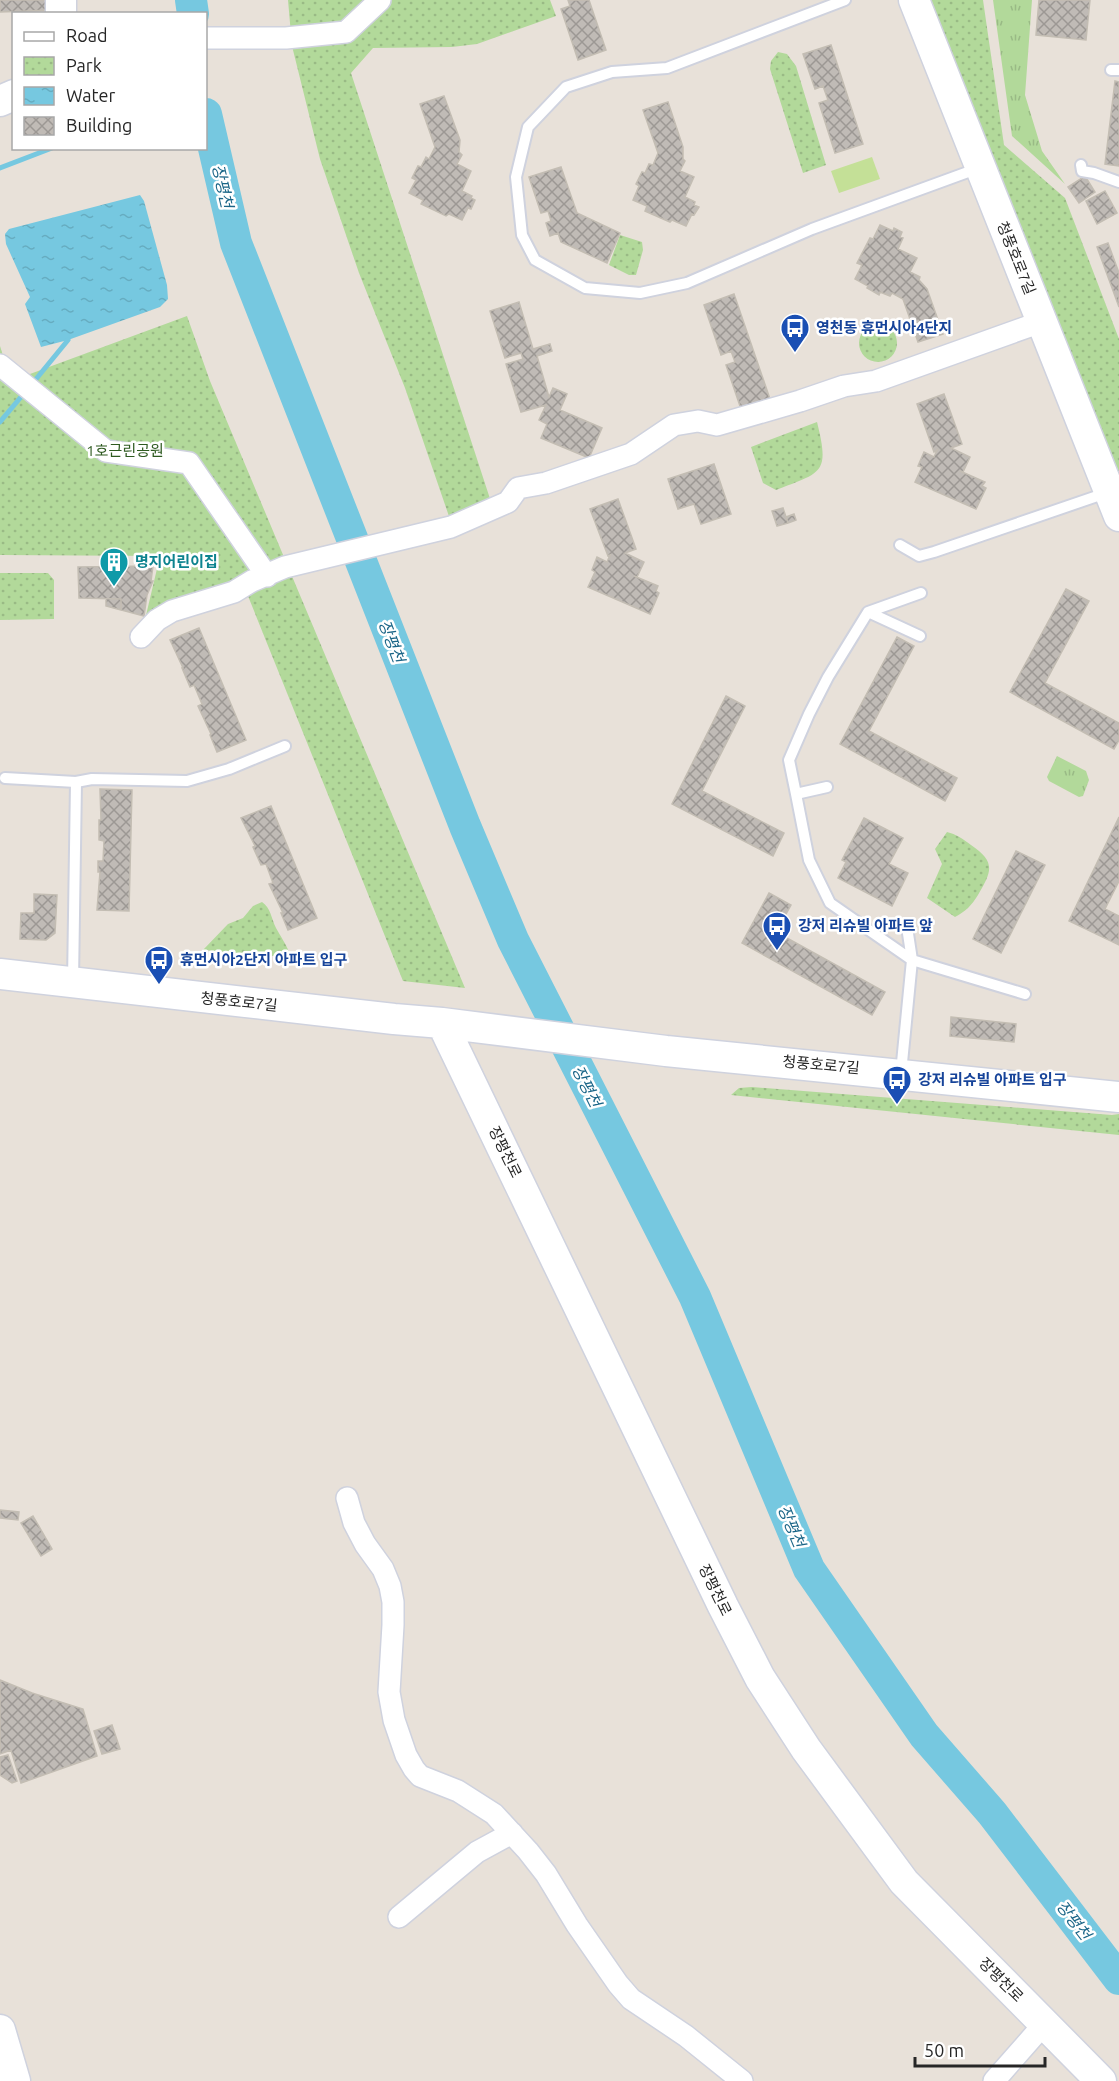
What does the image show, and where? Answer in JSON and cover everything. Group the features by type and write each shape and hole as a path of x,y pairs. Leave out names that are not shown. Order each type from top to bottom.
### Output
{"street":[{"path":"207,38 286,38 346,32 380,0"},
{"name":"청풍호로7길","path":"914,0 1114,504"},
{"path":"141,637 157,620 172,611 234,592 252,581 276,572 451,527 508,502 518,488 563,477 631,454 674,425 698,421 717,425 844,386 876,381 1041,322"},
{"path":"0,365 106,451 189,463 276,572"},
{"name":"청풍호로7길","path":"0,974 666,1050 1119,1096"},
{"name":"장평천로","path":"442,1023 760,1678 806,1749 904,1882 1101,2081"},
{"path":"346,1498 354,1522 365,1544 383,1569 390,1586 393,1625 389,1692 394,1720 406,1755 414,1769 420,1776 466,1797 494,1814 546,1874 577,1925 631,1999 687,2036 742,2081"},
{"path":"399,1917 477,1852 512,1833"},
{"path":"994,2081 1044,2024"},
{"path":"0,2030 15,2081"}],"lane":[{"path":"845,0 667,68 612,72 566,87 528,127 516,177 522,235 535,260 585,288 640,293 687,283 812,230 980,168"},
{"path":"1081,165 1082,171 1119,182"},
{"path":"900,545 919,555 1114,504"},
{"path":"921,593 868,612 828,677 789,760 809,860 830,903 912,960 1025,994"},
{"path":"868,612 920,636"},
{"path":"5,778 76,783 92,779 188,781 229,769 285,746"},
{"path":"73,984 76,783"},
{"path":"796,794 827,787"},
{"path":"901,1073 912,960 907,927"}],"green space":[{"path":"288,0 550,0 556,16 477,44 452,47 373,48 351,73 494,511 453,528 405,388 359,273 320,159 292,46"},
{"path":"930,0 983,0 1004,145 1065,198 1119,339 1119,478"},
{"path":"993,0 1032,0 1025,95 1042,151 1065,184 1012,136"},
{"path":"778,52 787,54 796,66 826,165 803,173 770,69 771,61"},
{"path":"872,157 880,179 839,193 831,171"},
{"path":"620,235 642,242 643,250 636,275 629,275 609,265"},
{"name":"1호근린공원","path":"187,316 210,381 465,988 403,981 248,596 143,628 160,556 0,555 0,346 11,381"},
{"path":"878,324 891,330 897,343 891,356 878,362 865,356 859,343 865,330"},
{"path":"817,422 823,452 819,469 804,479 776,490 763,483 751,447"},
{"path":"0,573 48,573 54,580 54,619 0,620"},
{"path":"1057,756 1086,771 1089,780 1083,796 1079,797 1049,781 1047,777"},
{"path":"947,832 959,837 979,851 985,857 989,867 989,873 976,899 955,917 927,898 942,864 935,849"},
{"path":"262,902 269,910 290,954 285,957 203,950 228,924 243,918 253,906"},
{"path":"752,1087 1119,1114 1119,1135 731,1095 739,1088"}],"water":[{"path":"140,195 144,201 167,285 168,299 160,307 68,340 41,347 25,304 30,297 6,244 5,234 9,229"}],"building":[{"path":"0,0 54,0 54,10 0,12"},
{"path":"568,0 589,0 606,50 578,60 561,9 570,6"},
{"path":"1039,0 1090,0 1086,40 1036,35"},
{"path":"831,45 863,144 835,153 819,103 828,100 823,86 815,89 803,54"},
{"path":"1115,81 1119,82 1119,166 1105,164"},
{"path":"444,96 460,140 459,152 462,155 457,164 471,171 462,191 475,200 462,220 449,214 446,216 421,204 423,200 409,193 416,180 412,178 418,166 421,167 426,157 429,159 435,147 420,104"},
{"path":"668,102 683,147 685,161 680,171 694,177 685,197 699,207 694,215 692,214 686,226 645,211 647,206 633,200 639,186 636,184 642,172 645,173 649,164 653,165 658,153 643,110"},
{"path":"561,167 577,213 620,233 607,263 561,242 558,233 550,236 546,223 551,221 548,211 541,213 529,177"},
{"path":"1085,176 1095,192 1079,203 1068,187"},
{"path":"1105,191 1117,213 1097,224 1086,201"},
{"path":"880,225 902,232 900,237 903,238 898,249 917,258 910,272 920,277 919,280 927,289 943,334 918,342 903,299 892,293 890,296 880,292 879,295 855,279 862,265 857,263 870,238 873,239"},
{"path":"1108,243 1119,273 1119,307 1097,247"},
{"path":"734,294 770,399 741,409 726,365 735,362 731,351 721,355 704,305"},
{"path":"519,302 533,349 550,344 552,351 537,356 549,397 553,388 567,394 560,410 602,428 589,458 541,438 547,424 539,420 546,405 521,412 506,364 523,359 521,353 505,358 490,311"},
{"path":"944,394 962,444 951,448 970,457 963,472 960,471 985,482 982,486 986,488 976,509 915,482 922,467 918,466 924,452 934,457 937,450 934,452 917,404"},
{"path":"714,464 731,514 701,524 694,504 678,509 668,479"},
{"path":"618,499 636,549 625,553 644,562 637,577 634,576 658,586 656,591 659,593 650,614 588,587 595,572 592,570 597,557 607,562 610,555 608,556 590,509"},
{"path":"783,508 788,523 777,526 772,511"},
{"path":"794,514 796,520 788,523 786,517"},
{"name":"명지어린이집","path":"153,566 151,581 153,581 147,595 144,616 121,610 121,599 79,598 78,567"},
{"path":"1066,589 1089,601 1045,683 1119,723 1119,740 1114,749 1010,692"},
{"path":"106,599 121,599 121,610 106,606"},
{"path":"199,628 246,740 217,752 198,706 202,704 194,685 190,687 170,640"},
{"path":"897,637 914,646 869,731 957,778 945,801 840,744"},
{"path":"726,696 745,706 702,791 784,833 773,856 672,804"},
{"path":"100,789 132,790 129,911 97,910 100,872 98,872 98,861 103,861 104,841 99,840"},
{"path":"271,806 317,918 288,930 281,913 283,913 269,884 273,883 266,864 261,865 253,847 255,846 241,818"},
{"path":"1119,817 1119,881 1105,909 1119,916 1119,945 1069,921"},
{"path":"864,818 903,838 889,864 908,873 892,906 838,878 846,862 842,860"},
{"path":"1016,851 1045,865 1001,953 973,939"},
{"path":"769,893 791,905 776,932 885,992 872,1015 742,943"},
{"path":"34,894 57,895 55,933 46,940 20,939 21,913 34,913"},
{"path":"951,1017 1016,1024 1014,1042 950,1036"},
{"path":"0,1510 19,1512 18,1520 0,1518"},
{"path":"33,1516 52,1549 41,1556 21,1523"},
{"path":"0,1680 83,1709 97,1756 21,1783 11,1750 0,1754"},
{"path":"112,1725 120,1749 102,1754 94,1731"},
{"path":"8,1755 17,1781 12,1783 0,1775 0,1757"}],"waterway":[{"name":"장평천","path":"191,0 193,12"},
{"name":"장평천","path":"207,118 236,243 465,826 513,940 695,1297 809,1569 924,1735 992,1813 1119,1979"},
{"path":"0,168 47,150"},
{"path":"32,384 68,340"},
{"path":"0,422 26,391"}],"place":[{"name":"영천동 휴먼시아4단지","path":"795,354"},
{"name":"명지어린이집","path":"114,588"},
{"name":"강저 리슈빌 아파트 앞","path":"777,952"},
{"name":"휴먼시아2단지 아파트 입구","path":"159,986"},
{"name":"강저 리슈빌 아파트 입구","path":"897,1106"}]}
